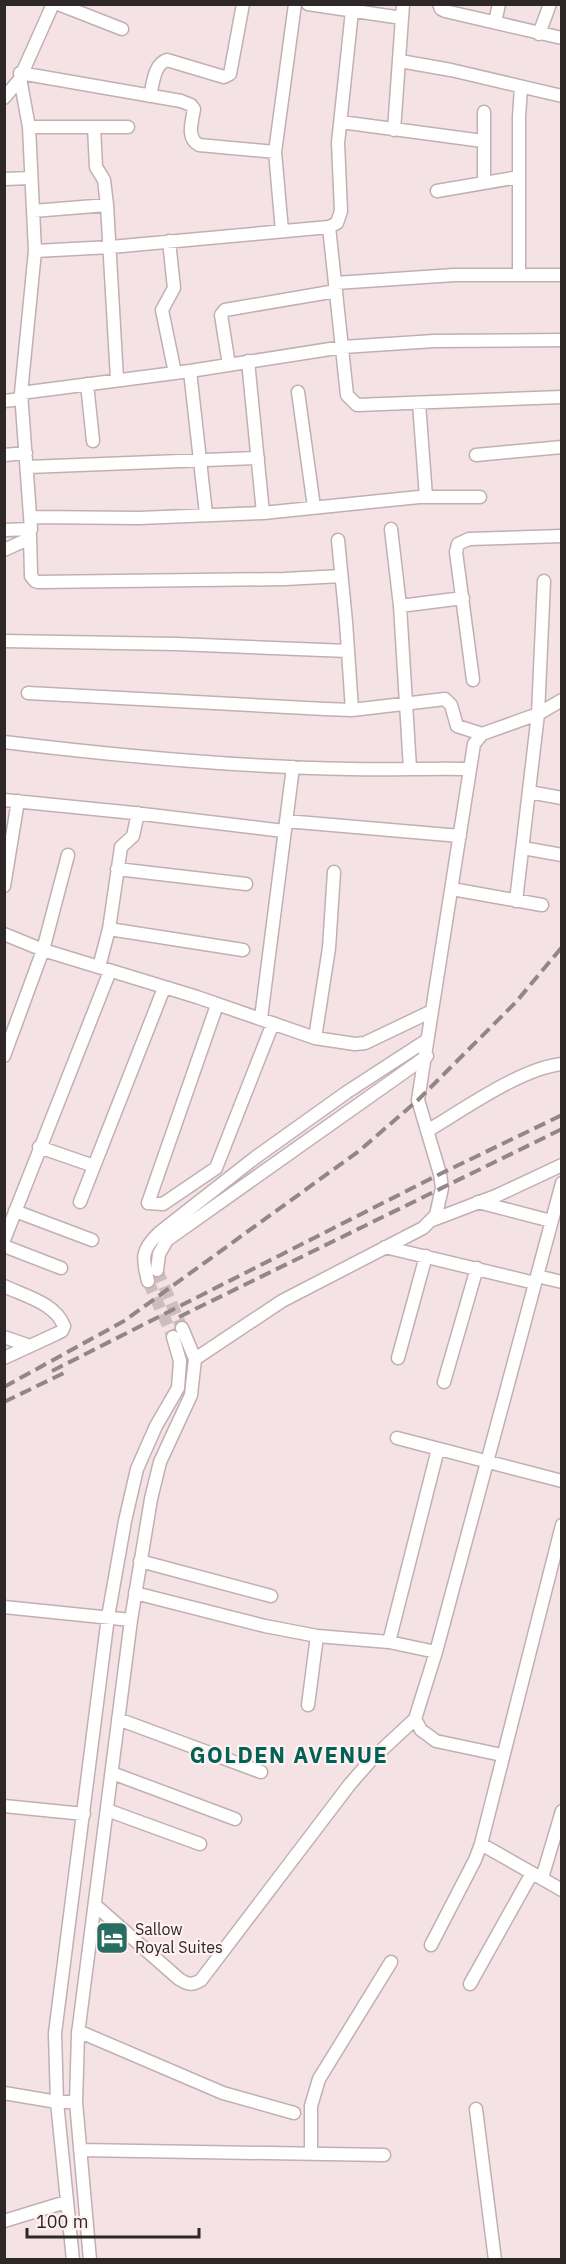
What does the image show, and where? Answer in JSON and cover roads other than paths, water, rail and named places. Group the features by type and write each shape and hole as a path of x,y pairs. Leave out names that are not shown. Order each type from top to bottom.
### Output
{"street":[{"path":"4,98 20,76 55,4 122,29"},
{"path":"150,96 158,66 167,60 224,77 230,74 243,4"},
{"path":"282,231 275,152 295,4"},
{"path":"308,4 402,18"},
{"path":"394,130 403,4"},
{"path":"439,4 445,11 561,38"},
{"path":"495,22 499,4"},
{"path":"538,34 550,4"},
{"path":"35,251 111,247 329,227 337,223 342,211 338,160 345,8"},
{"path":"400,61 451,70 561,96"},
{"path":"20,76 150,96 191,105 194,109 190,136 195,143 275,152"},
{"path":"20,76 29,127 35,251 21,396 28,468 31,576 34,581 341,576"},
{"path":"519,274 521,87"},
{"path":"484,112 484,183"},
{"path":"341,122 483,141"},
{"path":"29,127 128,128"},
{"path":"94,127 96,166 104,180 111,247 117,380"},
{"path":"437,191 519,177"},
{"path":"4,179 32,178"},
{"path":"33,211 107,206"},
{"path":"329,227 348,395 352,403 357,405 561,397"},
{"path":"169,241 174,288 162,310 175,373"},
{"path":"229,365 220,315 225,310 336,287 414,277 561,275"},
{"path":"4,401 87,384 190,371 343,346 434,341 561,340"},
{"path":"248,361 263,513"},
{"path":"190,371 206,514"},
{"path":"87,384 93,441"},
{"path":"298,392 314,507"},
{"path":"419,403 426,498"},
{"path":"476,454 561,447"},
{"path":"4,455 26,453"},
{"path":"28,468 258,458"},
{"path":"4,530 139,518 263,513 426,498 480,497"},
{"path":"4,550 23,542 30,527"},
{"path":"391,529 400,606 410,768"},
{"path":"473,680 456,552 458,544 463,541 561,536"},
{"path":"338,540 352,710"},
{"path":"516,901 538,714 544,581"},
{"path":"400,606 463,598"},
{"path":"4,641 177,644 348,651"},
{"path":"28,693 352,710 448,700 458,726 482,734"},
{"path":"195,1359 282,1301 423,1228 439,1209 442,1188 440,1174 418,1100 427,1056 427,1040 474,744 482,734 538,714 561,700"},
{"path":"4,742 293,767 471,769"},
{"path":"261,1018 293,767"},
{"path":"529,792 561,798"},
{"path":"4,800 285,826 460,836"},
{"path":"4,886 18,801"},
{"path":"4,1240 105,969 120,847 134,836 138,813"},
{"path":"523,848 561,855"},
{"path":"4,1056 43,950 68,855"},
{"path":"117,869 246,884"},
{"path":"315,1038 329,948 334,872"},
{"path":"452,889 542,905"},
{"path":"109,929 243,950"},
{"path":"4,934 43,950 261,1018 315,1038 355,1044 365,1043 432,1011"},
{"path":"80,1202 164,988"},
{"path":"217,1005 148,1203 164,1204 216,1168 273,1023"},
{"path":"148,1281 143,1258 146,1248 159,1233 256,1157 347,1092 427,1040"},
{"path":"427,1131 521,1076 557,1065 561,1053"},
{"path":"157,1270 159,1254 167,1240 427,1056"},
{"path":"39,1147 94,1166"},
{"path":"430,1222 561,1165"},
{"path":"95,1905 179,1979 191,1984 196,1983 201,1980 350,1784 372,1759 415,1719 436,1652 561,1183"},
{"path":"478,1202 551,1221"},
{"path":"15,1211 92,1240"},
{"path":"4,1246 61,1268"},
{"path":"385,1247 477,1268 561,1282"},
{"path":"398,1358 426,1256"},
{"path":"444,1382 477,1268"},
{"path":"4,1286 45,1305 63,1323 62,1331 4,1358"},
{"path":"73,2259 57,2102 55,2033 108,1617 137,1469 156,1426 178,1388 180,1361 177,1332 195,1359 191,1395 160,1462 151,1499 131,1620 78,2031 76,2102 90,2259"},
{"path":"4,1337 30,1346"},
{"path":"397,1438 561,1481"},
{"path":"388,1642 438,1449"},
{"path":"431,1945 481,1844 561,1525"},
{"path":"140,1561 271,1596"},
{"path":"135,1593 265,1626 317,1635 388,1642 436,1652"},
{"path":"4,1607 131,1620"},
{"path":"308,1705 317,1635"},
{"path":"118,1719 261,1772"},
{"path":"415,1719 421,1730 436,1741 502,1755"},
{"path":"112,1773 235,1819"},
{"path":"4,1806 84,1814"},
{"path":"107,1810 200,1844"},
{"path":"470,1984 537,1876 560,1827 561,1811"},
{"path":"481,1844 561,1890"},
{"path":"70,1920 93,1923"},
{"path":"311,2153 311,2106 319,2079 391,1962"},
{"path":"78,2031 202,2085 294,2113"},
{"path":"4,2093 57,2102 76,2102"},
{"path":"476,2109 495,2259"},
{"path":"80,2150 384,2155"},
{"path":"4,2221 66,2202"}],"tunnel":[{"path":"157,1270 182,1328"},
{"path":"148,1281 173,1337"}],"railway":[{"path":"4,1387 124,1321 359,1151 418,1100 516,1002 562,947"},
{"path":"52,1371 440,1174 562,1115"},
{"path":"179,1317 562,1129"},
{"path":"4,1402 66,1372"}],"place":[{"name":"Sallow Royal Suites","path":"112,1938"}],"district":[{"name":"GOLDEN AVENUE","path":"289,1755"}]}
